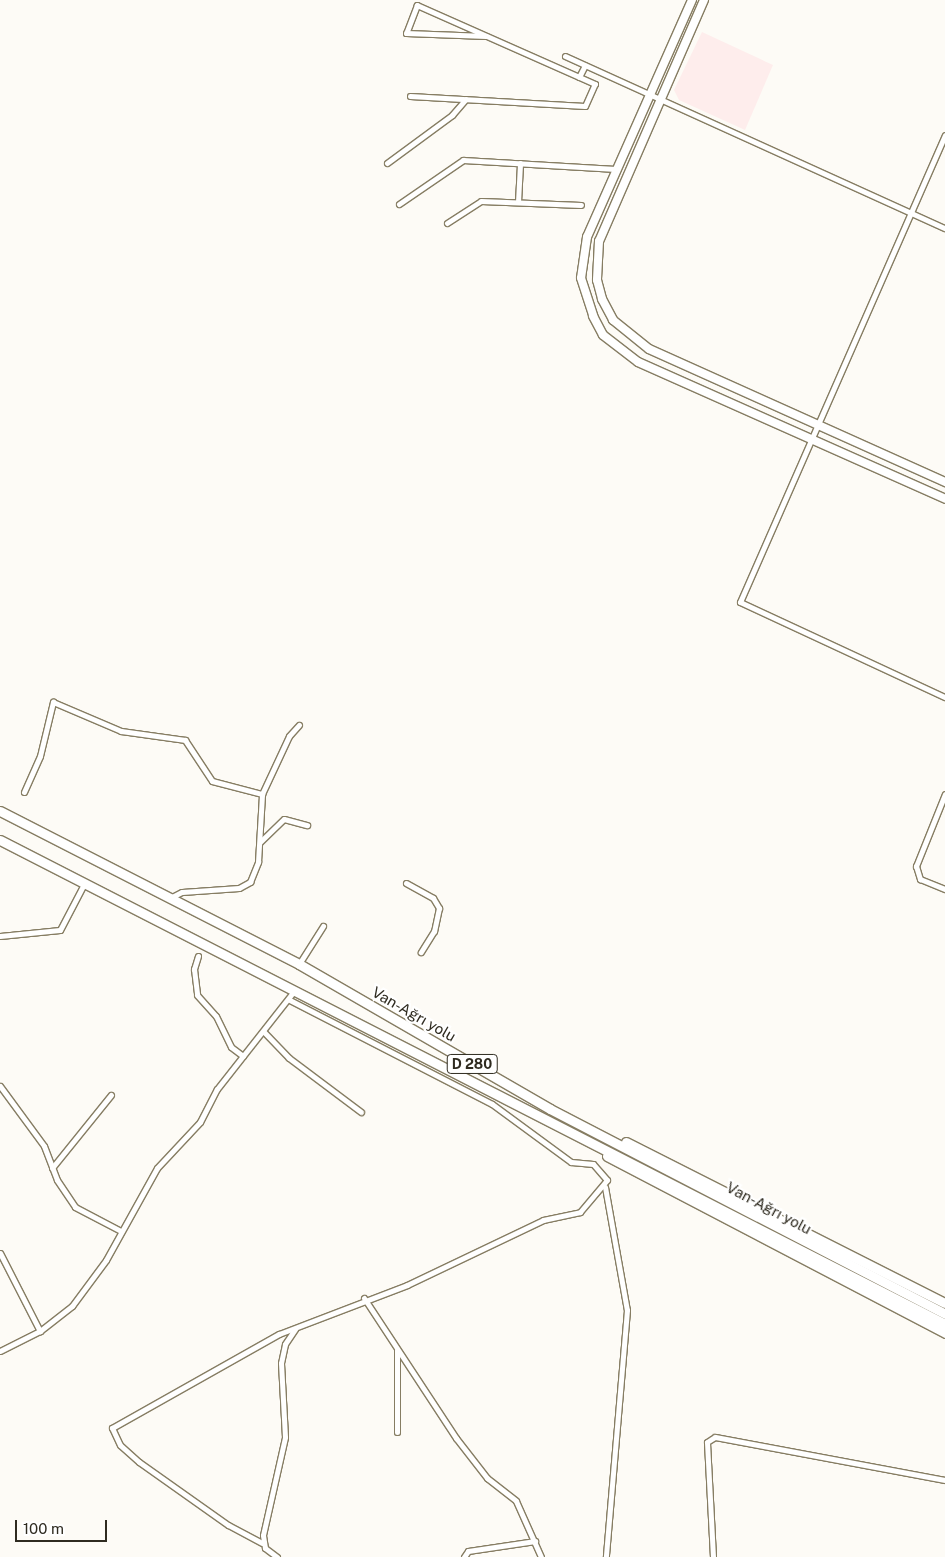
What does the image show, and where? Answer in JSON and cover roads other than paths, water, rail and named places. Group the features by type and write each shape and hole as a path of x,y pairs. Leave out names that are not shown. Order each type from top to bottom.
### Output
{"highway":[{"name":"Van-Ağrı yolu","path":"0,811 299,964 591,1129 945,1314"},
{"name":"D 280","path":"0,840 945,1324"},
{"path":"591,1129 644,1149 945,1303"},
{"path":"586,1139 640,1177 945,1333"}],"street":[{"path":"692,0 616,169 581,255 584,297 603,335 638,362 945,499"},
{"path":"704,0 600,241 597,280 602,299 618,325 649,349 945,482"},
{"path":"410,96 586,106 595,84 418,5 406,33 486,36"},
{"path":"565,56 945,228"},
{"path":"579,77 585,65"},
{"path":"387,163 452,115 466,99"},
{"path":"945,135 815,423 742,591 743,607 945,697"},
{"path":"399,204 463,160 616,169"},
{"path":"518,202 520,163"},
{"path":"447,223 481,201 581,205"},
{"path":"24,792 42,750 53,702 121,731 185,740 212,781 262,794"},
{"path":"170,898 182,892 246,886 255,873 262,794 289,736 299,725"},
{"path":"945,794 916,866 920,879 945,889"},
{"path":"258,845 284,819 307,825"},
{"path":"406,883 432,898 439,908 434,931 420,952"},
{"path":"0,936 60,930 84,884"},
{"path":"299,964 323,926"},
{"path":"198,956 194,969 197,995 216,1016 231,1047 243,1056"},
{"path":"0,1351 40,1331 72,1306 120,1231 157,1168 200,1122 217,1090 290,1000 294,991"},
{"path":"290,1000 492,1104 571,1162 594,1164 606,1174 604,1187 628,1310 606,1557"},
{"path":"264,1032 288,1058 361,1112"},
{"path":"0,1086 40,1140 52,1168 75,1207 120,1231"},
{"path":"52,1168 112,1095"},
{"path":"277,1557 262,1543 228,1525 139,1462 120,1444 112,1428 256,1345 364,1298 406,1285 544,1220 580,1212 604,1187"},
{"path":"0,1253 40,1331"},
{"path":"364,1298 456,1438 487,1478 516,1500 542,1557"},
{"path":"262,1543 285,1437 281,1363 285,1344 296,1329"},
{"path":"397,1432 398,1348"},
{"path":"713,1557 707,1442 714,1437 945,1480"},
{"path":"464,1557 468,1551 535,1541"}]}
